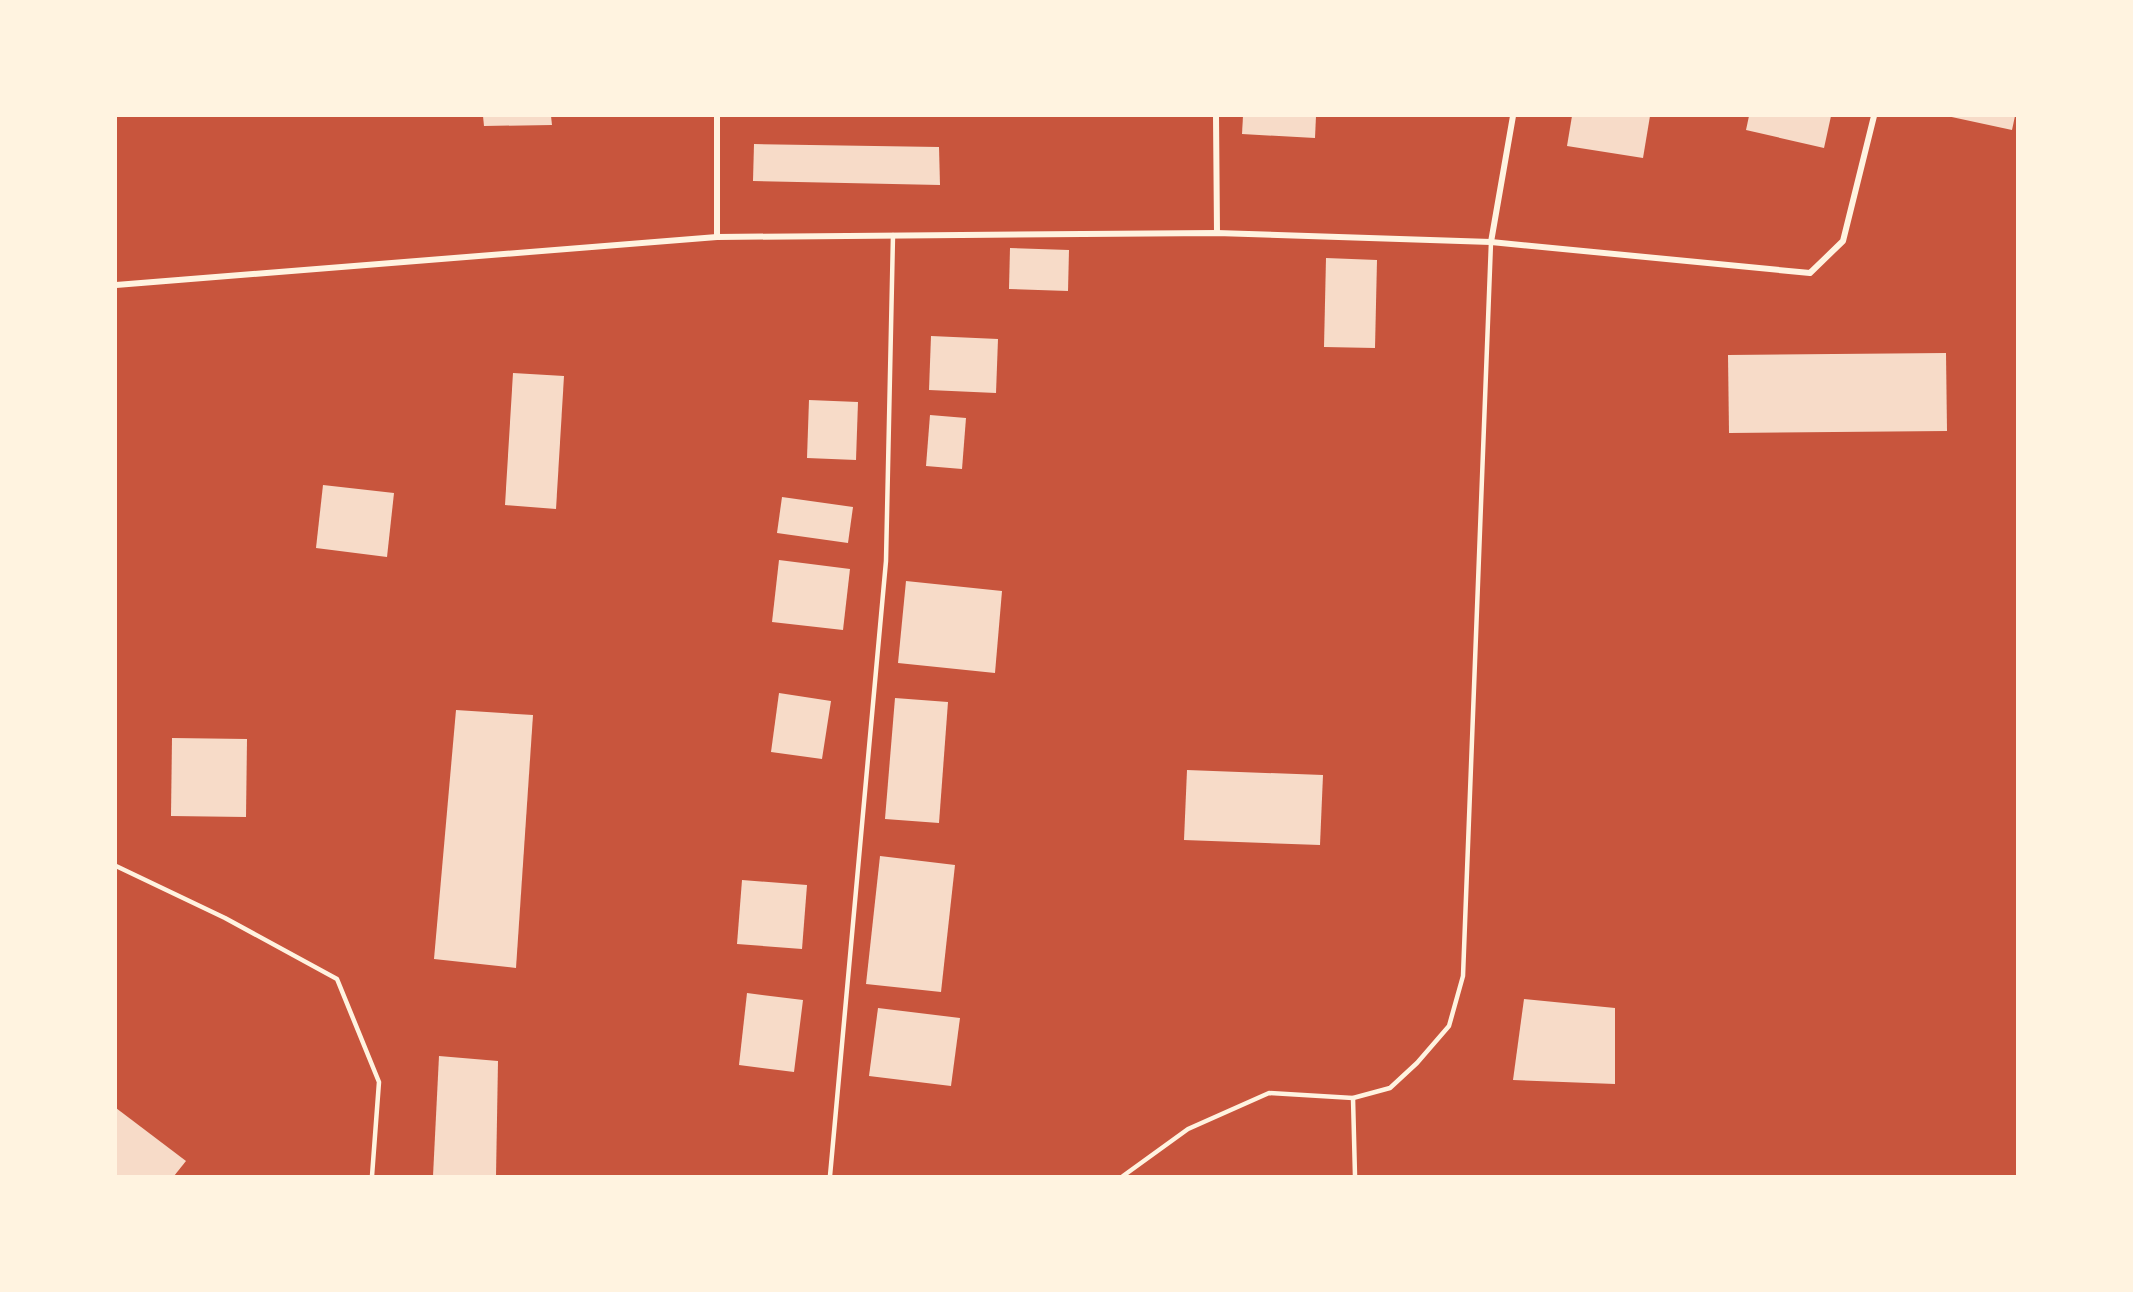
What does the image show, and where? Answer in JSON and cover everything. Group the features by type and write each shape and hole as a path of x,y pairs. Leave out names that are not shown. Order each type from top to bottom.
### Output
{"street":[{"path":"717,116 717,237"},
{"path":"1216,116 1217,233"},
{"path":"1491,242 1513,116"},
{"path":"116,285 717,237 893,235 1217,233 1491,242 1810,273 1843,241 1874,116"}],"lane":[{"path":"830,1176 886,561 893,235"},
{"path":"1124,1176 1188,1129 1269,1093 1353,1098 1390,1088 1417,1063 1449,1026 1462,976 1491,242"},
{"path":"116,866 225,918 337,979 379,1082 372,1176"},
{"path":"1353,1098 1355,1176"}],"building":[{"path":"483,116 551,116 552,125 484,126"},
{"path":"1243,116 1316,116 1315,138 1242,134"},
{"path":"1572,116 1650,116 1643,158 1567,146"},
{"path":"1749,116 1831,116 1824,148 1746,130"},
{"path":"1947,116 2015,116 2012,130"},
{"path":"754,144 939,147 940,185 753,181"},
{"path":"1010,248 1069,250 1068,291 1009,289"},
{"path":"1326,258 1377,260 1375,348 1324,347"},
{"path":"931,336 998,339 996,393 929,390"},
{"path":"1946,353 1947,431 1729,433 1728,355"},
{"path":"513,373 564,376 556,509 505,505"},
{"path":"809,400 858,402 856,460 807,458"},
{"path":"930,415 966,418 962,469 926,466"},
{"path":"323,485 394,493 387,557 316,548"},
{"path":"782,497 853,507 848,543 777,533"},
{"path":"779,560 850,569 843,630 772,622"},
{"path":"906,581 1002,591 995,673 898,663"},
{"path":"779,693 831,701 822,759 771,752"},
{"path":"895,698 948,702 939,823 885,819"},
{"path":"456,710 533,715 516,968 434,959"},
{"path":"172,738 247,739 246,817 171,816"},
{"path":"1187,770 1323,775 1320,845 1184,840"},
{"path":"880,856 955,865 941,992 866,984"},
{"path":"742,880 807,885 802,949 737,944"},
{"path":"747,993 803,1000 794,1072 739,1065"},
{"path":"1524,999 1615,1008 1615,1084 1513,1080"},
{"path":"878,1008 960,1018 951,1086 869,1076"},
{"path":"439,1056 498,1061 496,1176 433,1176"},
{"path":"116,1108 186,1161 174,1176 116,1176"}]}
